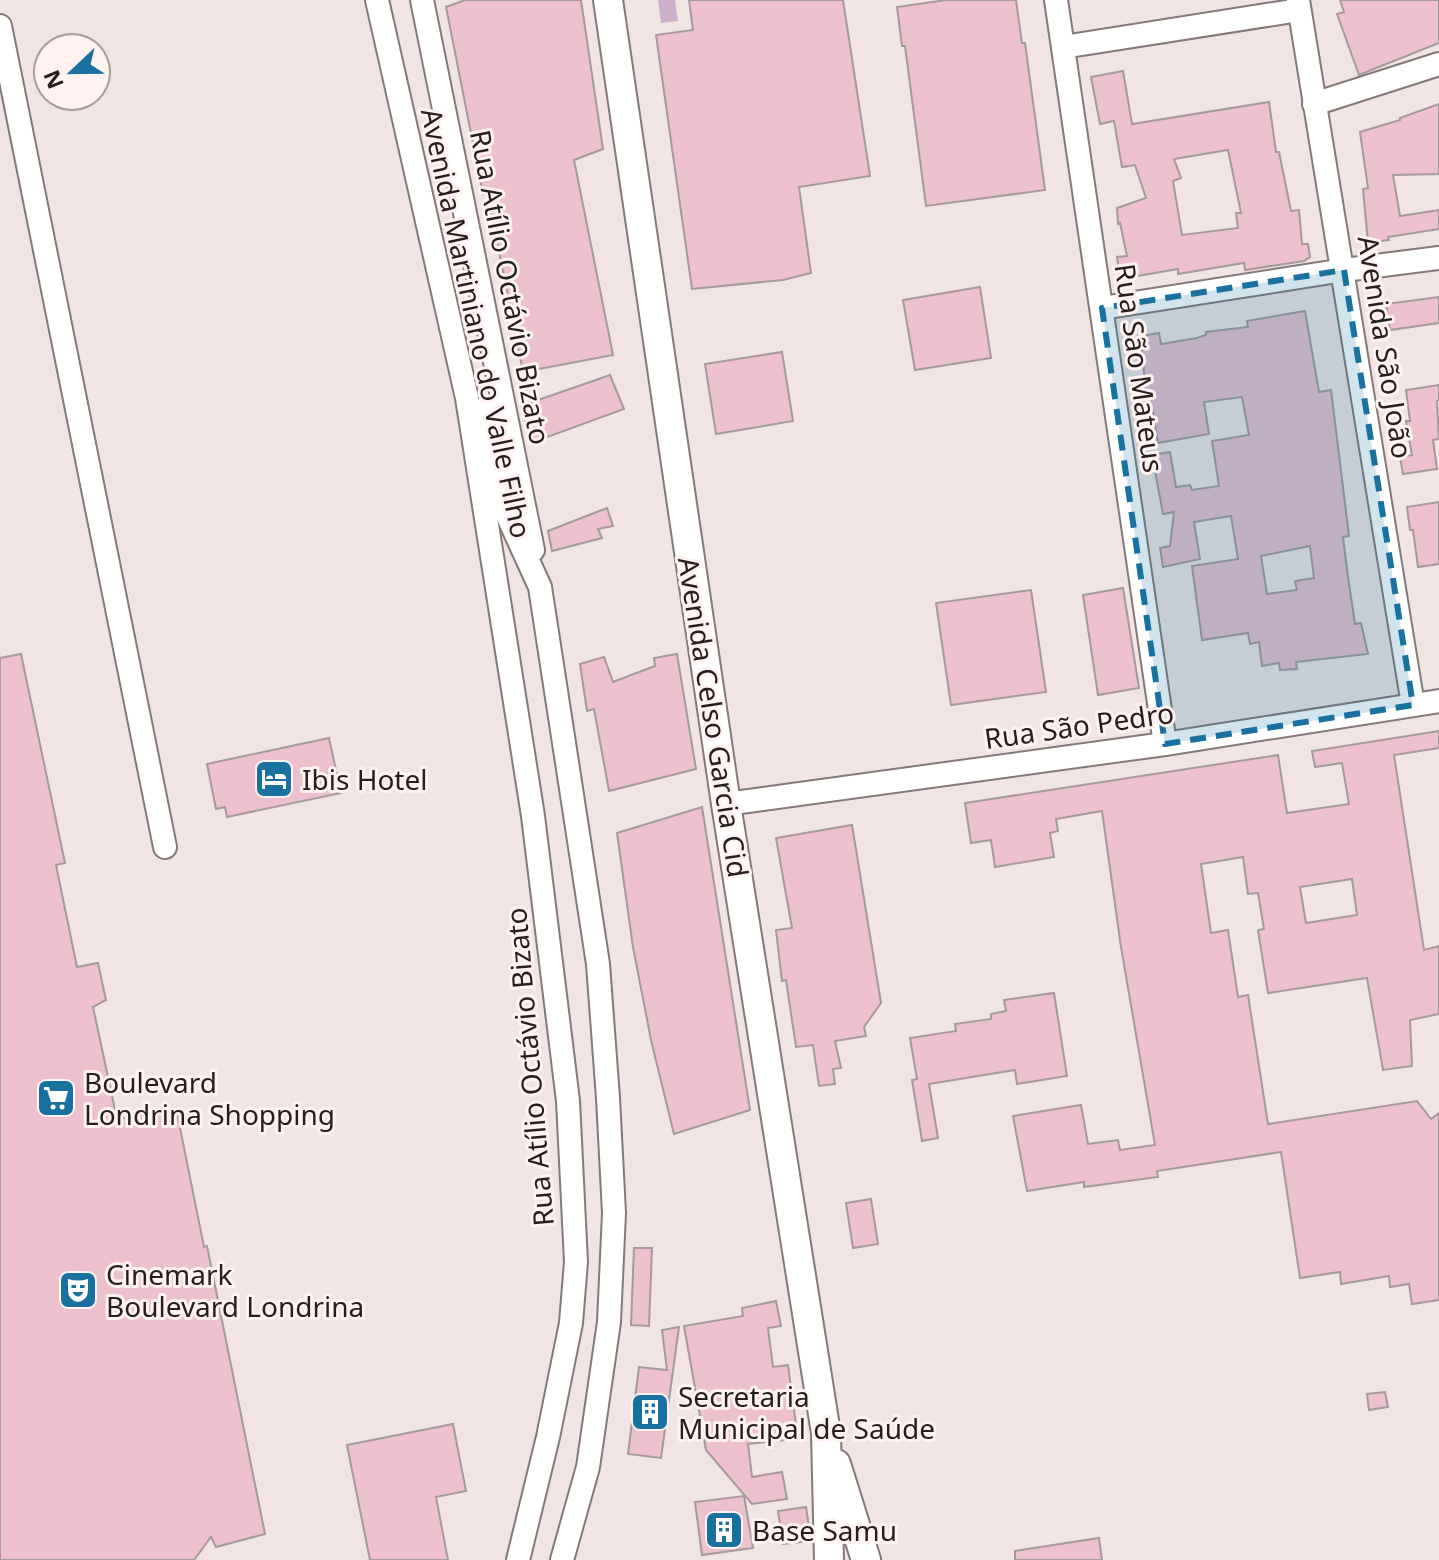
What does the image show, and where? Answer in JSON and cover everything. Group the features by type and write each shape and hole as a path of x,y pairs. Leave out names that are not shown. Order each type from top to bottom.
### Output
{"main road":[{"name":"Avenida Celso Garcia Cid","path":"608,0 726,804 826,1433 829,1560"},
{"name":"Avenida Celso Garcia Cid","path":"826,1433 866,1560"}],"street":[{"name":"Avenida Martiniano do Valle Filho","path":"377,0 467,398 494,555 514,708"},
{"name":"Rua Atílio Octávio Bizato","path":"422,0 540,587"},
{"name":"Rua São Mateus","path":"1056,0 1165,744"},
{"path":"1063,47 1299,5"},
{"name":"Avenida São João","path":"1299,5 1413,705"},
{"path":"0,26 165,847"},
{"path":"1314,104 1439,64"},
{"path":"1102,308 1439,258"},
{"path":"467,398 476,399 483,407 503,506 540,587 598,964 614,1213 609,1322 588,1467 562,1560"},
{"name":"Rua São Pedro","path":"726,804 1165,744 1439,701"},
{"name":"Rua Atílio Octávio Bizato","path":"514,708 535,832 568,1101 576,1262 571,1323 548,1437 518,1560"}],"highlighted area":[{"path":"1344,270 1413,705 1165,744 1102,308"}],"shaded area":[{"path":"658,0 675,0 678,21 661,23"}],"building":[{"path":"465,0 581,0 603,149 574,160 613,355 523,372 446,7"},
{"path":"689,0 843,0 870,176 799,187 811,273 783,280 692,289 656,35 693,30"},
{"path":"946,0 1016,0 1022,43 1025,43 1045,190 926,206 897,7"},
{"path":"1340,0 1439,0 1439,43 1359,75 1337,14 1344,12"},
{"path":"1123,71 1132,124 1269,102 1276,152 1279,152 1291,211 1299,210 1302,244 1308,244 1310,257 1304,261 1245,270 1244,263 1178,274 1178,269 1120,279 1117,257 1127,256 1117,208 1146,198 1135,165 1122,167 1114,121 1100,124 1091,77","holes":["1228,150 1241,213 1236,213 1238,228 1182,235 1173,181 1181,178 1174,159"]},
{"path":"1439,104 1439,174 1393,175 1400,216 1439,210 1439,229 1368,243 1363,189 1368,188 1360,132"},
{"path":"980,287 991,358 915,370 903,300"},
{"path":"1439,297 1439,323 1390,330 1386,304"},
{"path":"1305,311 1319,392 1331,390 1349,536 1343,537 1348,577 1355,624 1361,623 1368,654 1296,662 1297,669 1280,670 1279,663 1262,666 1259,642 1250,644 1248,633 1202,640 1192,566 1238,559 1231,516 1194,522 1200,559 1163,567 1160,548 1170,546 1174,512 1163,514 1152,455 1170,452 1176,487 1190,485 1192,490 1219,486 1212,441 1249,435 1242,397 1204,402 1209,434 1158,443 1152,407 1147,408 1141,336 1159,333 1161,344 1197,338 1206,335 1206,332 1248,327 1247,321","holes":["1310,546 1314,578 1295,581 1297,590 1267,594 1261,556"]},
{"path":"782,352 793,421 716,434 705,364"},
{"path":"610,375 624,409 531,443 521,406"},
{"path":"1439,385 1439,439 1433,440 1437,469 1403,474 1400,457 1412,455 1406,421 1410,421 1406,390"},
{"path":"1439,502 1439,564 1418,567 1407,507"},
{"path":"607,508 613,526 598,529 602,538 552,551 548,531"},
{"path":"1123,588 1139,688 1098,695 1083,595"},
{"path":"1031,590 1046,692 951,705 936,603"},
{"name":"Boulevard Londrina Shopping","path":"21,654 65,863 56,865 77,967 98,963 106,1000 93,1007 117,1119 176,1108 265,1534 216,1547 211,1537 194,1560 0,1560 0,658"},
{"path":"677,654 696,769 609,791 594,709 587,711 580,664 604,657 613,682 655,666 654,658"},
{"path":"1439,731 1439,748 1394,755 1424,950 1439,946 1439,1014 1410,1020 1412,1066 1383,1070 1367,978 1268,993 1258,930 1264,929 1258,893 1248,894 1243,857 1201,864 1211,933 1228,930 1238,997 1248,995 1268,1124 1417,1101 1431,1119 1439,1113 1439,1300 1412,1304 1409,1284 1390,1287 1389,1276 1341,1284 1340,1272 1300,1278 1281,1152 1157,1171 1158,1177 1084,1187 1084,1182 1027,1191 1013,1116 1081,1105 1088,1144 1118,1140 1120,1150 1155,1145 1121,947 1102,811 1056,819 1058,831 1050,833 1054,857 995,867 991,840 971,843 965,803 1278,755 1287,813 1349,804 1342,763 1315,767 1312,751","holes":["1352,879 1357,915 1306,923 1300,887"]},
{"name":"Ibis Hotel","path":"329,738 341,793 227,817 225,807 216,809 207,764"},
{"path":"702,807 750,1110 674,1134 633,947 617,833"},
{"path":"852,825 881,1003 864,1027 866,1036 835,1041 841,1068 833,1069 835,1084 819,1086 813,1045 796,1047 786,980 782,981 776,930 792,928 776,838"},
{"path":"1054,993 1067,1076 1017,1084 1015,1070 929,1084 938,1138 922,1141 912,1080 917,1079 910,1038 956,1031 955,1024 991,1019 991,1014 1006,1011 1004,1000"},
{"path":"871,1199 878,1244 853,1248 846,1203"},
{"path":"634,1248 652,1248 649,1326 631,1325"},
{"path":"776,1301 781,1326 768,1328 773,1367 788,1365 796,1425 783,1426 784,1440 748,1444 752,1477 782,1472 787,1499 752,1504 706,1450 684,1326 743,1316 742,1308"},
{"name":"Secretaria Municipal de Saúde","path":"679,1327 661,1458 628,1454 639,1367 667,1370 662,1330"},
{"path":"1385,1392 1388,1407 1369,1410 1367,1394"},
{"path":"453,1424 466,1491 436,1497 448,1560 370,1560 347,1445"},
{"name":"Base Samu","path":"744,1496 753,1548 702,1555 695,1502"},
{"path":"806,1507 811,1541 783,1544 778,1511"},
{"path":"1099,1538 1102,1560 1015,1560 1015,1551"}],"place":[{"name":"Ibis Hotel","path":"274,779"},
{"name":"Boulevard Londrina Shopping","path":"56,1098"},
{"name":"Cinemark Boulevard Londrina","path":"78,1290"},
{"name":"Secretaria Municipal de Saúde","path":"650,1412"},
{"name":"Base Samu","path":"724,1530"}]}
